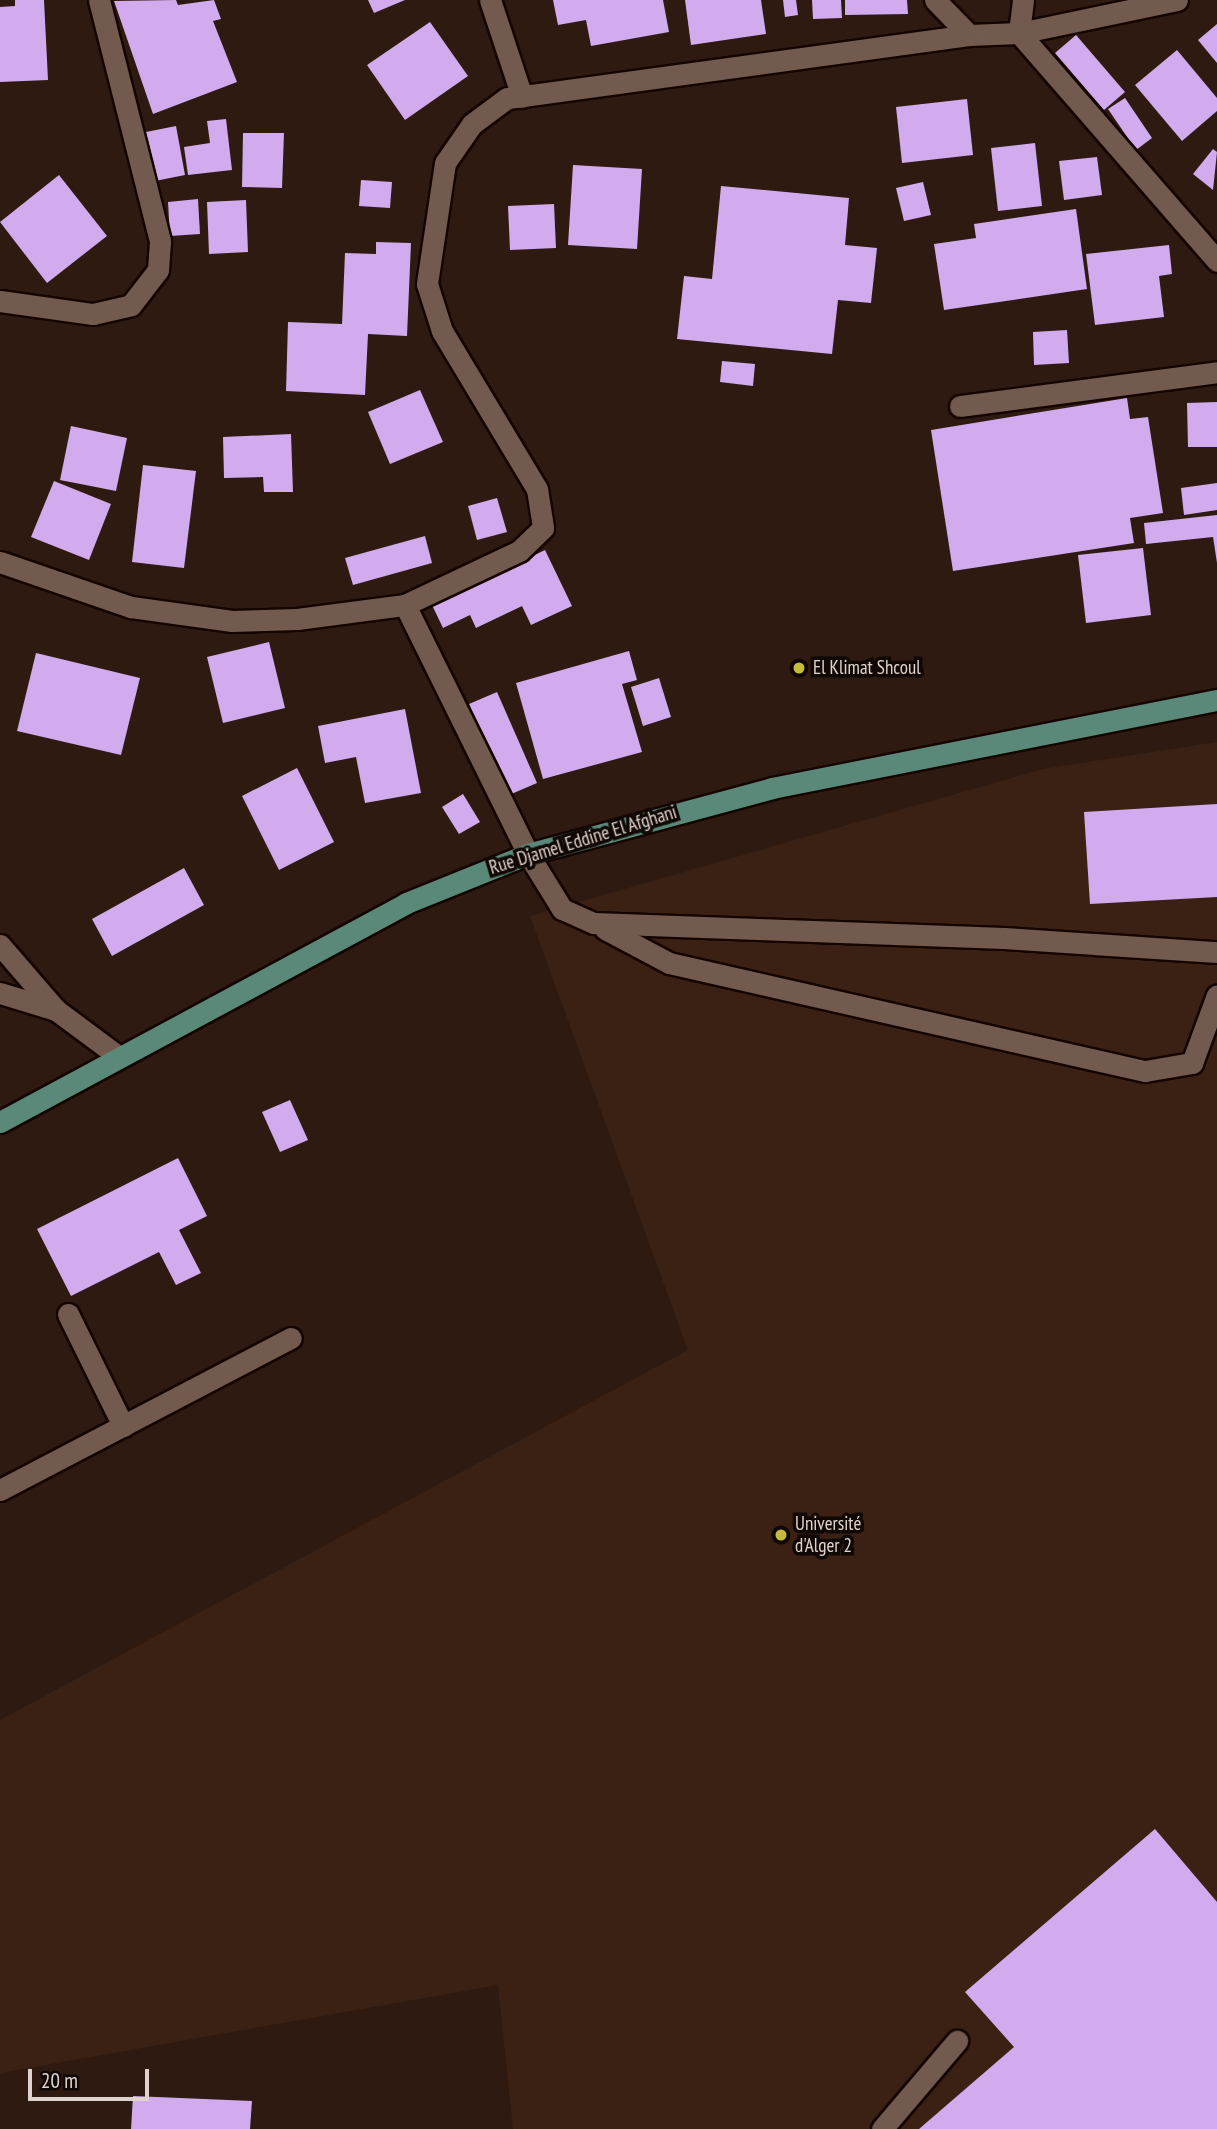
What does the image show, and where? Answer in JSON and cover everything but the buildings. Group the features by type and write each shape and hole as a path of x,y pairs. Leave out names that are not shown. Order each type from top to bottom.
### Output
{"main road":[{"name":"Rue Djamel Eddine El Afghani","path":"0,1122 117,1056 406,903 528,855 772,788 1217,700"}],"street":[{"path":"0,301 93,314 131,305 158,270 160,241 99,0"},
{"path":"490,0 522,97"},
{"path":"935,0 969,35"},
{"path":"1023,0 1019,33 1217,261"},
{"path":"0,562 131,607 232,621 297,619 405,605 519,551 543,527 537,489 442,331 427,284 444,163 472,124 507,98 969,35 1019,33 1177,0"},
{"path":"960,406 1217,372"},
{"path":"405,605 528,855 562,909 669,963 1145,1071 1192,1063 1217,995"},
{"path":"594,923 1004,938 1217,952"},
{"path":"0,945 56,1010 117,1056"},
{"path":"0,993 56,1010"},
{"path":"68,1314 123,1426"},
{"path":"0,1490 290,1338"},
{"path":"882,2129 957,2041"}],"shaded area":[{"name":"Université d'Alger 2","path":"1217,742 1217,2129 513,2129 498,1985 0,2073 0,1720 688,1350 530,916 1043,769"}],"place":[{"name":"El Klimat Shcoul","path":"799,668"},
{"name":"Université d'Alger 2","path":"781,1535"}]}
